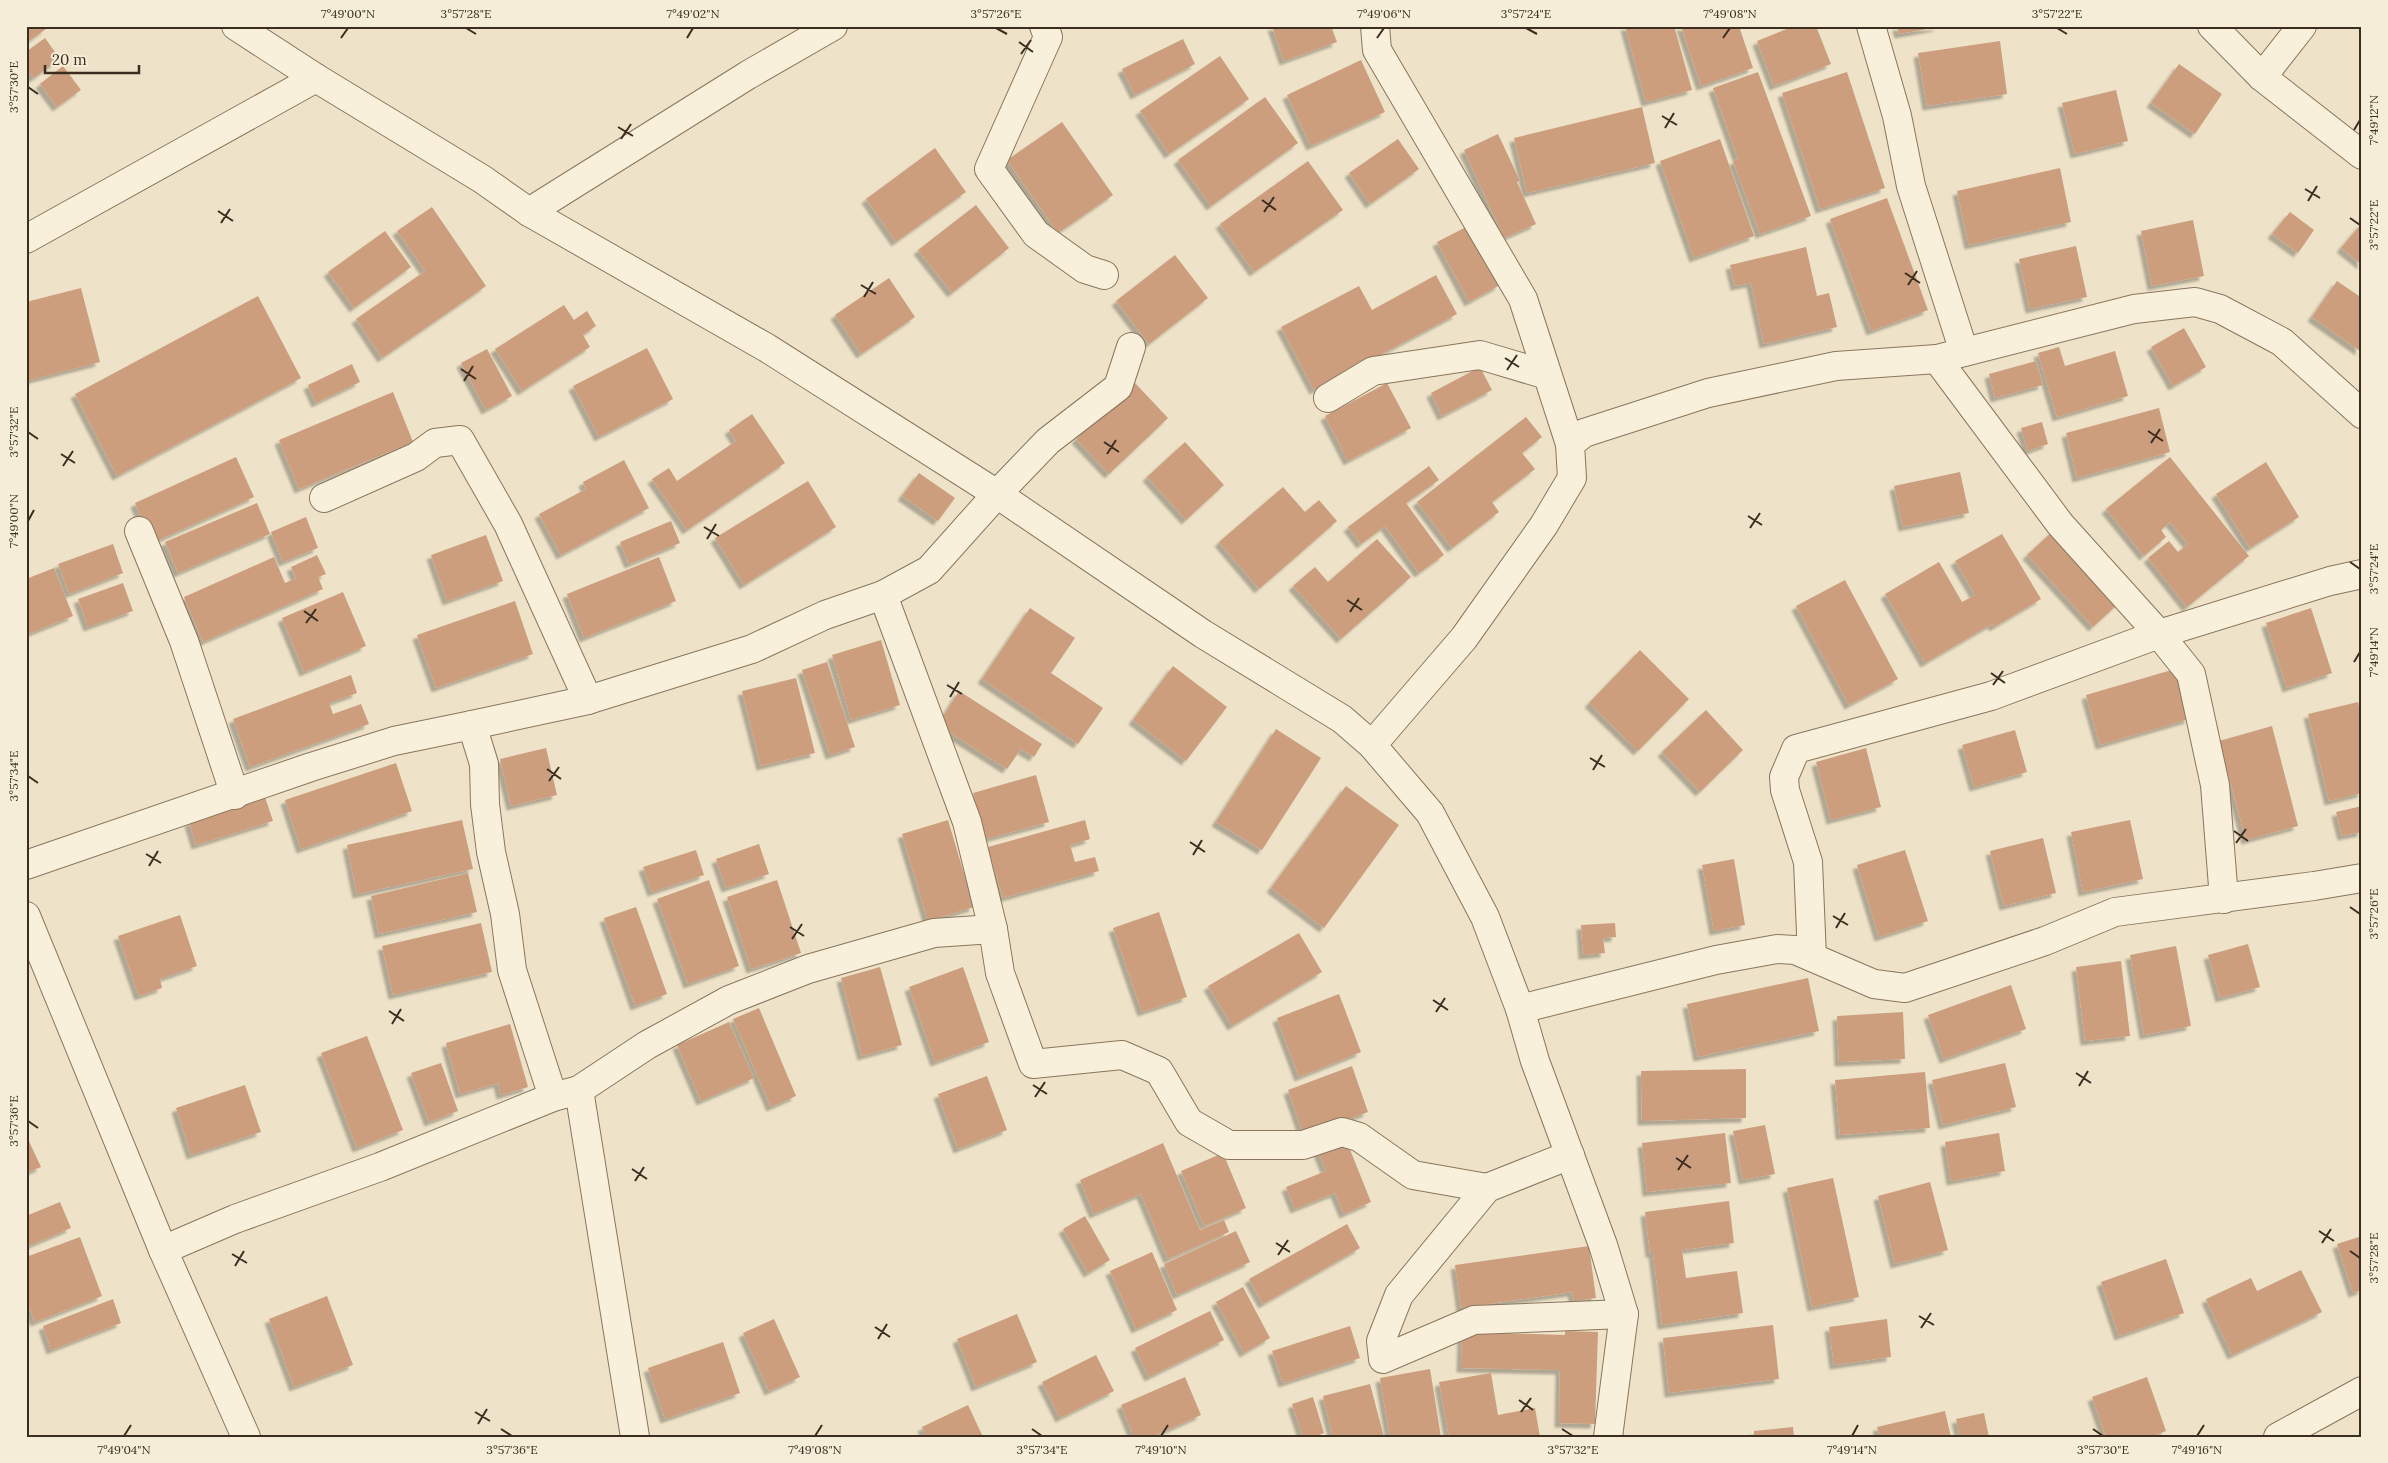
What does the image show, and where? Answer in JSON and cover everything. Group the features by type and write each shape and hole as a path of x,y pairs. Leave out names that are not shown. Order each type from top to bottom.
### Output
{"street":[{"path":"236,26 316,78 482,179 529,212 767,348 997,494 1204,634 1342,719 1372,745 1430,813 1485,917 1520,1009 1535,1061 1603,1245 1624,1314 1608,1437"},
{"path":"529,212 748,75 833,26"},
{"path":"1044,26 1048,37 989,169 1036,234 1085,269 1104,275"},
{"path":"1372,745 1464,638 1544,525 1572,478 1570,444 1523,299 1378,50 1374,26"},
{"path":"1871,26 1897,116 1911,186 1964,352"},
{"path":"2212,26 2262,77 2362,156"},
{"path":"2262,77 2302,26"},
{"path":"26,239 316,78"},
{"path":"1570,444 1584,433 1708,393 1836,366 1936,359 2134,309 2195,302 2220,309 2282,342 2362,414"},
{"path":"26,865 235,795 311,767 394,741 588,700 752,649 825,615 883,595 929,570 997,494 1048,441 1118,386 1131,347"},
{"path":"1328,398 1373,371 1480,355 1547,375"},
{"path":"1936,359 2060,524 2159,634 2191,674 2215,785 2224,899"},
{"path":"324,498 416,457 435,443 460,440 508,524 588,700"},
{"path":"139,531 184,641 235,795"},
{"path":"1812,957 1808,862 1784,777 1796,749 1991,696 2159,634 2330,581 2362,574"},
{"path":"883,595 967,822 993,929 1000,973 1033,1064 1122,1055 1159,1070 1189,1122 1229,1145 1303,1146 1342,1132 1359,1137 1413,1175 1487,1188"},
{"path":"472,725 484,764 485,804 491,852 505,914 512,970 566,1094 635,1437"},
{"path":"1520,1009 1724,958 1777,949 1795,950 1874,984 1906,988 2045,941 2115,912 2224,899 2362,878"},
{"path":"164,1250 235,1219 380,1167 566,1094 647,1045 721,1004 799,973 934,933 993,929"},
{"path":"29,932 164,1250 246,1437"},
{"path":"1570,1155 1487,1188 1399,1295 1381,1340 1383,1359 1474,1320 1624,1314"},
{"path":"2278,1437 2362,1391"}],"building":[{"path":"26,26 44,26 46,29 26,43"},
{"path":"1272,26 1331,26 1337,42 1284,61"},
{"path":"1625,26 1674,26 1692,90 1646,102"},
{"path":"1681,26 1739,26 1753,68 1701,86"},
{"path":"1794,26 1816,26 1831,64 1774,86 1757,41"},
{"path":"1897,26 1938,26 1938,27 1899,34"},
{"path":"45,38 60,59 34,78 26,68 26,52"},
{"path":"1183,39 1195,64 1135,95 1122,69"},
{"path":"2000,41 2007,94 1927,106 1918,53"},
{"path":"1220,56 1249,99 1169,154 1140,111"},
{"path":"1361,60 1385,112 1311,146 1287,95"},
{"path":"2179,64 2222,94 2195,134 2151,103"},
{"path":"63,66 81,90 57,107 40,84"},
{"path":"1758,72 1811,216 1760,234 1733,161 1738,159 1713,88"},
{"path":"1847,72 1885,188 1820,209 1782,93"},
{"path":"2116,90 2128,141 2075,154 2062,103"},
{"path":"1265,97 1298,143 1211,206 1178,160"},
{"path":"1642,107 1655,163 1527,193 1514,138"},
{"path":"1062,122 1113,195 1058,233 1007,160"},
{"path":"1498,134 1520,181 1517,182 1536,224 1504,238 1464,150"},
{"path":"1398,139 1419,169 1370,204 1349,173"},
{"path":"1720,139 1754,236 1694,258 1660,161"},
{"path":"935,148 966,192 896,242 866,199"},
{"path":"1308,161 1343,210 1254,272 1220,224"},
{"path":"2060,168 2071,222 1969,245 1957,191"},
{"path":"1887,198 1928,310 1871,331 1830,219"},
{"path":"976,205 1009,248 952,293 918,250"},
{"path":"432,207 486,286 382,358 356,319 425,271 397,231"},
{"path":"2290,212 2314,230 2298,253 2272,234"},
{"path":"2193,220 2204,276 2152,286 2141,231"},
{"path":"2362,223 2362,265 2341,248"},
{"path":"1468,226 1500,285 1469,302 1437,242"},
{"path":"385,231 411,267 354,308 328,272"},
{"path":"2076,246 2087,297 2030,309 2019,259"},
{"path":"1806,247 1817,296 1829,293 1837,327 1764,344 1751,283 1735,286 1730,265"},
{"path":"1175,255 1208,298 1149,344 1116,301"},
{"path":"1436,275 1457,314 1314,390 1281,327 1359,286 1372,310"},
{"path":"889,278 915,317 861,354 835,315"},
{"path":"2337,281 2362,298 2360,351 2312,317"},
{"path":"81,288 100,362 26,381 26,302"},
{"path":"258,296 301,378 117,476 75,394"},
{"path":"564,305 574,320 587,311 596,326 583,335 590,347 522,391 495,349"},
{"path":"2184,328 2206,367 2173,386 2151,347"},
{"path":"2059,347 2065,366 2115,351 2128,396 2057,417 2038,353"},
{"path":"647,348 673,399 599,437 573,386"},
{"path":"487,349 512,396 486,410 461,363"},
{"path":"2036,361 2043,385 1995,398 1989,374"},
{"path":"352,364 360,382 316,403 308,385"},
{"path":"1480,367 1492,390 1442,416 1431,393"},
{"path":"1135,383 1168,418 1109,474 1076,439"},
{"path":"1387,383 1411,428 1348,461 1325,416"},
{"path":"393,392 413,442 299,489 279,440"},
{"path":"2159,408 2170,452 2077,478 2066,433"},
{"path":"752,414 785,463 687,530 652,479 669,468 677,481 736,441 729,430"},
{"path":"1526,417 1542,437 1522,453 1535,469 1492,502 1499,512 1452,548 1417,502"},
{"path":"2042,422 2048,444 2028,451 2021,428"},
{"path":"1185,442 1224,485 1186,520 1147,477"},
{"path":"236,457 254,497 152,543 135,503"},
{"path":"2170,457 2249,556 2187,607 2148,558 2169,541 2178,552 2188,544 2170,522 2161,530 2166,537 2144,556 2106,509"},
{"path":"624,460 649,508 561,555 539,514 586,489 583,482"},
{"path":"2266,462 2299,517 2250,548 2216,494"},
{"path":"1429,466 1439,480 1406,503 1444,555 1419,573 1385,526 1361,544 1348,527"},
{"path":"1960,472 1969,513 1903,527 1894,486"},
{"path":"919,473 955,498 938,521 902,496"},
{"path":"808,481 836,527 744,585 715,538"},
{"path":"1283,487 1305,512 1319,500 1337,521 1259,589 1219,542"},
{"path":"257,503 270,534 178,573 165,542"},
{"path":"306,517 318,548 283,562 271,532"},
{"path":"671,521 680,543 629,564 620,542"},
{"path":"2054,530 2121,601 2093,627 2027,555"},
{"path":"2002,534 2041,599 1994,627 1992,624 1925,663 1885,594 1939,562 1962,602 1975,595 1955,561"},
{"path":"486,535 503,581 447,601 431,555"},
{"path":"1377,539 1411,577 1341,639 1293,586 1315,567 1328,582"},
{"path":"113,544 123,573 69,594 58,564"},
{"path":"317,555 326,574 318,577 323,589 203,642 184,597 274,557 285,583 296,578 291,567"},
{"path":"659,557 676,601 584,638 567,594"},
{"path":"54,568 73,616 26,635 26,579"},
{"path":"1845,580 1898,679 1849,705 1796,606"},
{"path":"123,583 133,611 88,627 78,599"},
{"path":"343,592 366,646 304,672 282,618"},
{"path":"515,601 533,654 436,688 417,635"},
{"path":"1030,608 1075,638 1051,673 1103,708 1078,744 982,679"},
{"path":"2311,608 2332,673 2287,688 2266,623"},
{"path":"881,640 900,705 851,720 832,655"},
{"path":"1640,650 1689,699 1638,751 1589,703"},
{"path":"827,662 855,747 830,755 802,670"},
{"path":"1173,666 1227,707 1186,761 1133,720"},
{"path":"2175,669 2189,719 2100,745 2086,695"},
{"path":"351,675 357,693 329,703 333,714 361,704 369,724 250,767 233,719"},
{"path":"796,678 815,753 761,766 742,691"},
{"path":"959,691 1042,744 1034,757 1021,749 1007,769 938,725"},
{"path":"2358,702 2362,719 2362,793 2329,801 2308,714"},
{"path":"1706,710 1743,750 1700,792 1662,752"},
{"path":"2272,726 2298,826 2246,840 2219,741"},
{"path":"1276,729 1321,758 1262,850 1216,822"},
{"path":"2015,730 2027,772 1974,787 1962,745"},
{"path":"546,748 557,795 511,806 500,759"},
{"path":"1866,748 1881,807 1831,820 1816,762"},
{"path":"396,763 412,811 301,849 285,800"},
{"path":"1036,775 1049,822 986,839 973,793"},
{"path":"1346,786 1399,825 1324,928 1271,888"},
{"path":"265,797 273,821 196,845 189,822"},
{"path":"2362,806 2362,832 2342,836 2336,812"},
{"path":"462,820 473,869 357,894 347,845"},
{"path":"948,820 974,907 928,921 902,834"},
{"path":"1085,820 1090,839 1070,845 1075,862 1095,857 1099,871 1003,898 988,847"},
{"path":"2130,820 2143,879 2083,892 2071,832"},
{"path":"2043,838 2056,893 2004,906 1990,851"},
{"path":"759,844 769,874 726,888 716,859"},
{"path":"696,850 704,875 652,892 643,867"},
{"path":"1905,850 1928,921 1879,937 1857,865"},
{"path":"1734,859 1745,925 1714,931 1702,865"},
{"path":"468,873 477,912 379,934 371,896"},
{"path":"709,880 739,966 688,984 657,899"},
{"path":"777,880 801,953 751,969 727,897"},
{"path":"636,907 667,994 635,1006 604,918"},
{"path":"1159,912 1187,997 1142,1012 1113,928"},
{"path":"180,915 197,966 160,979 162,988 139,996 118,936"},
{"path":"481,923 492,972 393,995 382,946"},
{"path":"1615,923 1616,937 1603,938 1605,953 1583,955 1581,925"},
{"path":"1299,933 1322,972 1232,1026 1208,986"},
{"path":"2248,944 2260,987 2220,998 2208,955"},
{"path":"2176,946 2191,1026 2144,1035 2130,955"},
{"path":"2121,961 2130,1036 2085,1041 2076,967"},
{"path":"880,967 902,1045 862,1056 841,978"},
{"path":"963,967 989,1042 935,1062 909,987"},
{"path":"1808,978 1819,1031 1698,1057 1687,1004"},
{"path":"2011,985 2026,1029 1944,1059 1928,1015"},
{"path":"1339,994 1361,1052 1299,1077 1277,1018"},
{"path":"759,1008 796,1096 771,1107 733,1019"},
{"path":"1903,1012 1905,1059 1839,1062 1837,1016"},
{"path":"729,1022 754,1078 701,1101 677,1045"},
{"path":"510,1024 528,1087 501,1095 498,1083 460,1094 446,1043"},
{"path":"367,1036 403,1130 357,1148 321,1053"},
{"path":"441,1063 458,1111 429,1122 411,1073"},
{"path":"2005,1063 2016,1107 1943,1125 1932,1080"},
{"path":"1352,1066 1368,1112 1304,1136 1288,1090"},
{"path":"1746,1069 1746,1118 1642,1121 1641,1071"},
{"path":"1925,1072 1930,1128 1840,1135 1835,1080"},
{"path":"987,1076 1007,1130 958,1149 938,1094"},
{"path":"245,1085 261,1132 191,1155 176,1108"},
{"path":"1765,1125 1775,1174 1743,1180 1733,1131"},
{"path":"1725,1133 1731,1183 1647,1192 1642,1143"},
{"path":"1999,1133 2005,1171 1951,1181 1945,1142"},
{"path":"26,1135 41,1167 26,1173"},
{"path":"1345,1137 1371,1202 1344,1214 1335,1193 1295,1209 1286,1187 1326,1171 1317,1149"},
{"path":"1163,1143 1200,1230 1224,1220 1229,1232 1168,1259 1141,1194 1094,1214 1080,1180"},
{"path":"1223,1153 1246,1208 1204,1226 1181,1171"},
{"path":"1833,1178 1859,1297 1812,1307 1787,1188"},
{"path":"1930,1182 1948,1250 1895,1264 1878,1196"},
{"path":"1729,1201 1734,1243 1682,1250 1686,1278 1737,1271 1743,1313 1662,1325 1653,1253 1650,1253 1645,1212"},
{"path":"60,1202 71,1228 26,1247 26,1216"},
{"path":"1085,1216 1110,1260 1088,1273 1063,1229"},
{"path":"1347,1224 1360,1248 1263,1304 1249,1279"},
{"path":"1236,1231 1250,1262 1177,1295 1164,1264"},
{"path":"2362,1236 2362,1290 2353,1293 2337,1244"},
{"path":"80,1237 102,1296 35,1322 26,1299 26,1257"},
{"path":"1589,1246 1596,1298 1574,1301 1572,1292 1461,1308 1455,1265"},
{"path":"1152,1252 1177,1310 1136,1329 1110,1271"},
{"path":"2166,1259 2184,1313 2119,1336 2101,1282"},
{"path":"2301,1270 2322,1312 2232,1355 2206,1299 2251,1278 2257,1291"},
{"path":"1243,1287 1270,1338 1244,1353 1216,1302"},
{"path":"327,1296 353,1365 294,1387 269,1319"},
{"path":"113,1299 121,1323 51,1350 43,1326"},
{"path":"1210,1311 1224,1340 1149,1377 1135,1348"},
{"path":"1017,1314 1037,1362 976,1387 957,1339"},
{"path":"774,1319 800,1377 769,1391 743,1333"},
{"path":"1887,1319 1891,1357 1834,1365 1829,1327"},
{"path":"1773,1325 1779,1379 1669,1393 1663,1338"},
{"path":"1350,1326 1360,1358 1283,1383 1272,1351"},
{"path":"1565,1331 1598,1332 1595,1424 1559,1423 1560,1370 1461,1368 1462,1332 1565,1335"},
{"path":"723,1342 740,1393 665,1419 648,1368"},
{"path":"1096,1355 1114,1391 1060,1418 1042,1382"},
{"path":"1430,1369 1441,1437 1390,1437 1380,1378"},
{"path":"1491,1373 1498,1415 1535,1408 1540,1437 1449,1437 1439,1382"},
{"path":"1185,1377 1201,1415 1152,1437 1134,1437 1121,1405"},
{"path":"2147,1377 2166,1431 2151,1437 2106,1437 2092,1397"},
{"path":"1370,1384 1384,1437 1333,1437 1323,1396"},
{"path":"1313,1397 1324,1433 1314,1437 1303,1437 1292,1404"},
{"path":"968,1405 983,1437 926,1437 922,1427"},
{"path":"1945,1411 1951,1437 1880,1437 1877,1427"},
{"path":"1984,1413 1989,1437 1960,1437 1956,1419"},
{"path":"1793,1427 1794,1437 1754,1437 1754,1431"}]}
